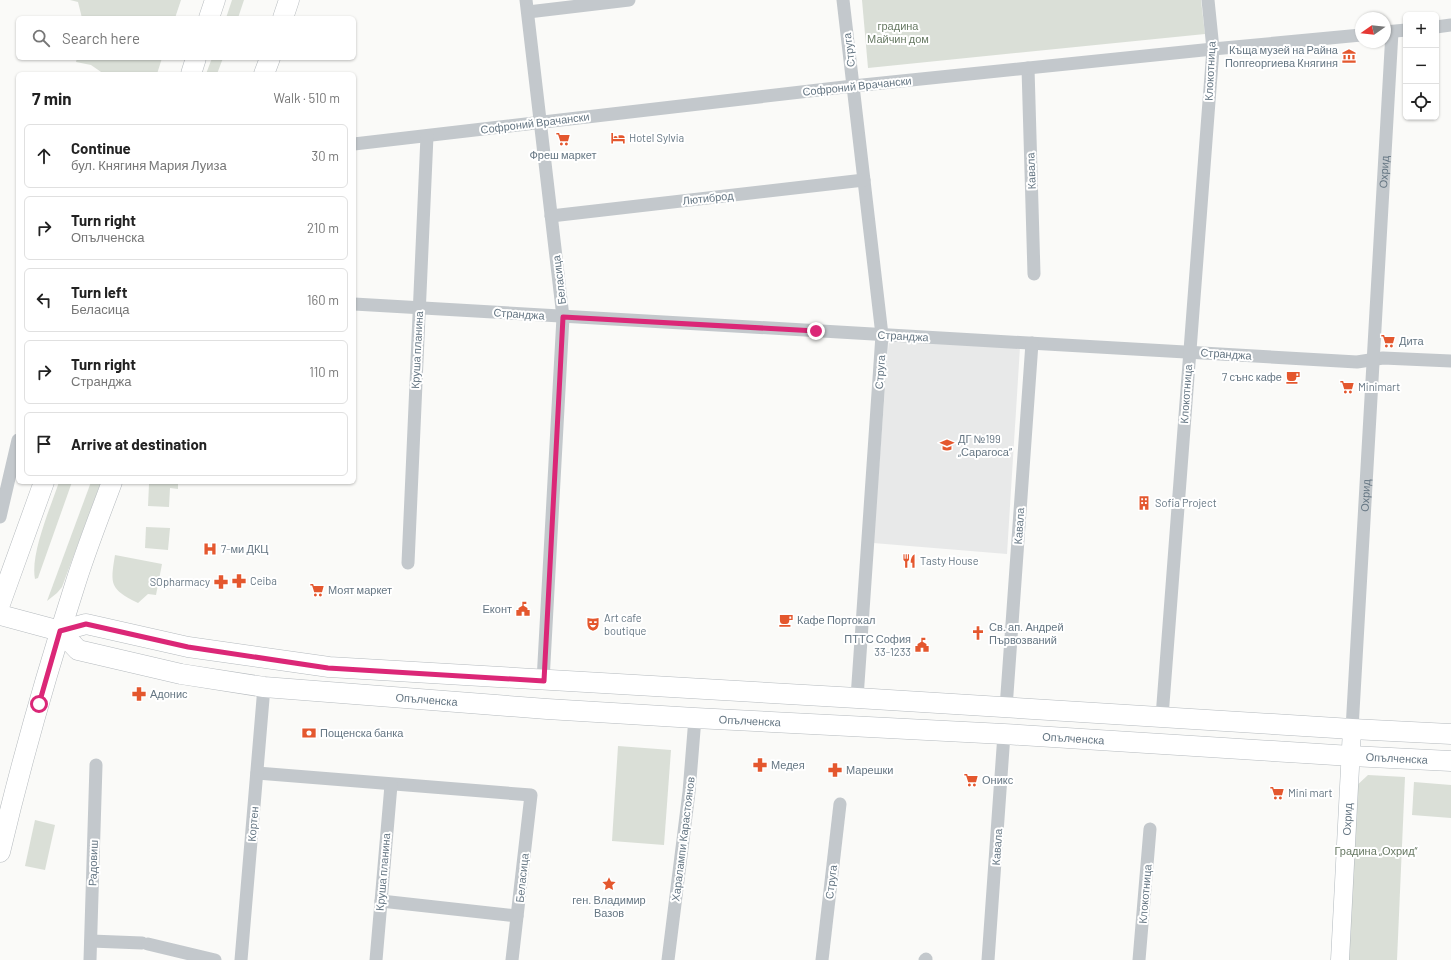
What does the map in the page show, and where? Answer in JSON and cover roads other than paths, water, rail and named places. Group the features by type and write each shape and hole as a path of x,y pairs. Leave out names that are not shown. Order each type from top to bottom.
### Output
{"main road":[{"path":"210,16 215,0"},
{"path":"284,16 289,0"},
{"path":"192,72 195,60"},
{"path":"265,72 269,60"},
{"path":"0,604 43,484"},
{"path":"0,852 16,786 60,631 74,586 111,484"},
{"path":"0,615 60,631 86,624 188,647 328,668 1451,734"},
{"name":"Опълченска","path":"60,631 78,650 181,674 264,687 547,709 1004,734 1451,761"}],"street":[{"path":"527,6 629,0"},
{"name":"Струга","path":"843,0 882,335 857,698"},
{"name":"Клокотница","path":"1162,717 1213,49 1208,0"},
{"name":"Беласица","path":"527,6 563,317 544,681"},
{"path":"1439,27 1451,25"},
{"path":"1391,32 1403,30"},
{"name":"Софроний Врачански","path":"356,144 853,86 1355,36"},
{"name":"Охрид","path":"1340,960 1350,756 1374,360 1387,48"},
{"name":"Кавала","path":"1028,68 1034,274"},
{"name":"Круша планина","path":"408,563 427,136"},
{"name":"Лютиброд","path":"552,216 864,180"},
{"name":"Странджа","path":"356,304 1357,362 1383,358 1451,361"},
{"name":"Кавала","path":"1006,708 1032,343"},
{"path":"0,517 16,449"},
{"name":"Кортен","path":"241,960 264,687"},
{"name":"Харалампи Карастоянов","path":"668,960 689,792 695,718"},
{"name":"Кавала","path":"988,960 1004,734"},
{"name":"Радовиш","path":"90,960 96,765"},
{"path":"257,772 391,785"},
{"name":"Беласица","path":"391,785 531,795 512,960"},
{"name":"Круша планина","path":"376,960 391,785"},
{"name":"Струга","path":"822,960 840,804"},
{"name":"Клокотница","path":"1139,960 1150,829"},
{"path":"381,902 517,916"},
{"path":"91,941 145,944 215,960"}],"place":[{"name":"Къща музей на Райна Попгеоргиева Княгиня","path":"1349,56"},
{"name":"Hotel Sylvia","path":"618,138"},
{"name":"Фреш маркет","path":"563,139"},
{"name":"Дита","path":"1388,341"},
{"name":"7 сънс кафе","path":"1293,377"},
{"name":"Minimart","path":"1347,387"},
{"name":"ДГ №199 „Сарагоса“","path":"947,445"},
{"name":"Sofia Project","path":"1144,503"},
{"name":"7-ми ДКЦ","path":"210,549"},
{"name":"Tasty House","path":"909,561"},
{"name":"Ceiba","path":"239,581"},
{"name":"SOpharmacy","path":"221,582"},
{"name":"Моят маркет","path":"317,590"},
{"name":"Еконт","path":"523,609"},
{"name":"Кафе Портокал","path":"786,620"},
{"name":"Art cafe boutique","path":"593,624"},
{"name":"Св. ап. Андрей Първозваний","path":"978,633"},
{"name":"ПТТС София 33-1233","path":"922,645"},
{"name":"Адонис","path":"139,694"},
{"name":"Пощенска банка","path":"309,733"},
{"name":"Медея","path":"760,765"},
{"name":"Марешки","path":"835,770"},
{"name":"Оникс","path":"971,780"},
{"name":"Mini mart","path":"1277,793"},
{"name":"ген. Владимир Вазов","path":"609,884"}],"park label":[{"name":"градина Майчин дом","path":"898,32"},
{"name":"Градина „Охрид“","path":"1376,851"}]}
